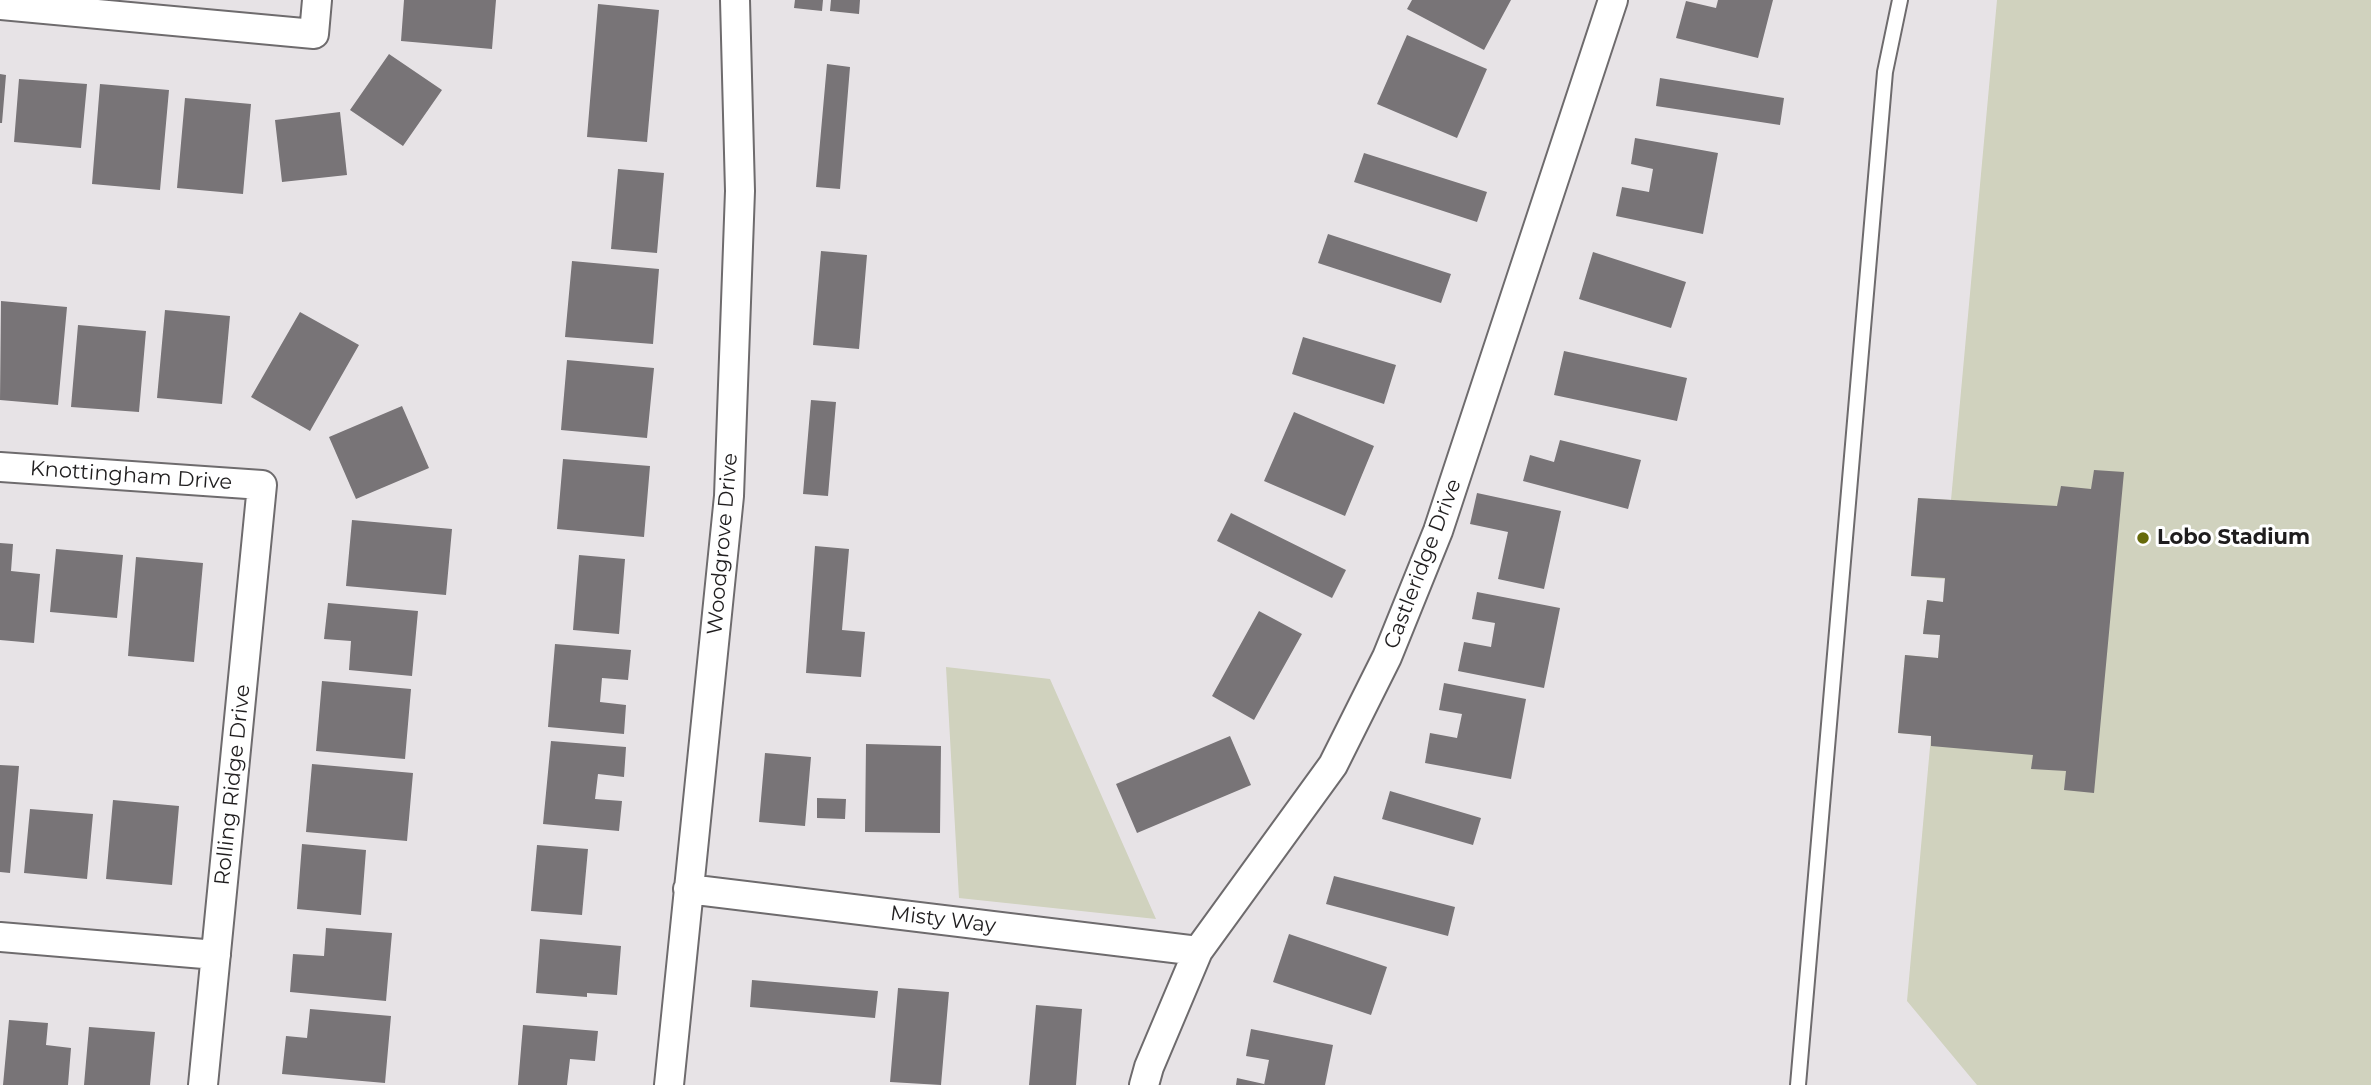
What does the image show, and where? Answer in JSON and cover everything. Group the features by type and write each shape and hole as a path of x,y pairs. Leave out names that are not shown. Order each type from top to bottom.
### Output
{"street":[{"path":"0,5 314,34 317,0"},
{"name":"Woodgrove Drive","path":"669,1085 729,496 740,191 735,0"},
{"name":"Castleridge Drive","path":"1144,1085 1198,951 1333,765 1387,657 1438,531 1613,0"},
{"name":"Knottingham Drive","path":"0,467 262,485"},
{"name":"Rolling Ridge Drive","path":"203,1085 262,485"},
{"name":"Misty Way","path":"688,889 1198,951"},
{"path":"0,937 216,955"}],"lane":[{"path":"1798,1085 1884,84 1890,41 1900,0"}],"green space":[{"name":"Lobo Stadium","path":"1997,0 2371,0 2371,1085 1977,1085 1907,1001 1931,736 1898,733 1905,655 1938,658 1940,635 1923,634 1927,600 1943,602 1945,579 1911,576 1918,498 1951,500"},
{"path":"946,667 1050,679 1156,919 959,898"}],"building":[{"path":"404,0 496,0 492,49 401,41"},
{"path":"795,0 823,0 822,11 794,8"},
{"path":"831,0 860,0 859,14 830,11"},
{"path":"1412,0 1511,0 1484,50 1407,9"},
{"path":"1718,0 1773,0 1758,58 1676,38 1686,1 1716,8"},
{"path":"598,4 659,10 647,142 587,137"},
{"path":"1407,35 1487,69 1457,138 1377,104"},
{"path":"389,54 442,90 403,146 350,110"},
{"path":"827,64 850,67 840,189 816,187"},
{"path":"0,74 6,75 2,123 0,123"},
{"path":"1660,78 1784,98 1780,125 1656,106"},
{"path":"19,79 87,84 81,148 14,142"},
{"path":"100,84 169,90 160,190 92,184"},
{"path":"185,98 251,104 243,194 177,188"},
{"path":"340,112 347,175 282,182 275,120"},
{"path":"1635,138 1718,153 1703,234 1616,216 1622,187 1649,192 1653,169 1631,164"},
{"path":"1364,153 1487,192 1477,222 1354,182"},
{"path":"618,169 664,173 657,253 611,249"},
{"path":"1328,234 1451,274 1441,303 1318,263"},
{"path":"821,251 867,255 859,349 813,345"},
{"path":"1593,252 1686,282 1671,328 1579,299"},
{"path":"572,261 659,269 653,344 565,337"},
{"path":"1,301 67,307 58,405 0,400"},
{"path":"165,310 230,316 222,404 157,398"},
{"path":"300,312 359,345 310,431 251,397"},
{"path":"78,325 146,331 139,412 71,407"},
{"path":"1303,337 1396,365 1384,404 1292,374"},
{"path":"1564,351 1687,378 1677,421 1554,395"},
{"path":"567,360 654,368 647,438 561,430"},
{"path":"811,400 836,402 828,496 803,494"},
{"path":"402,406 429,468 356,499 329,437"},
{"path":"1294,412 1374,446 1345,516 1264,481"},
{"path":"1560,440 1641,460 1628,509 1523,481 1530,455 1554,462"},
{"path":"563,459 650,466 644,537 557,529"},
{"path":"2094,470 2124,472 2094,793 2064,790 2066,771 2031,769 2033,755 1931,746 1931,736 1898,733 1905,655 1938,658 1940,635 1923,634 1927,600 1943,602 1945,578 1911,576 1918,498 2057,506 2061,486 2091,489"},
{"path":"1477,493 1561,511 1544,589 1498,579 1508,532 1470,524"},
{"path":"1231,513 1346,570 1332,598 1217,541"},
{"path":"352,520 452,529 446,595 346,586"},
{"path":"0,543 13,544 11,571 40,574 34,643 0,640"},
{"path":"815,546 849,549 842,630 865,632 861,677 806,673"},
{"path":"56,549 123,555 117,618 50,612"},
{"path":"579,555 625,559 619,634 573,630"},
{"path":"136,557 203,563 194,662 128,656"},
{"path":"1477,592 1560,608 1544,688 1458,671 1464,642 1491,647 1495,623 1472,619"},
{"path":"328,603 418,611 412,676 349,670 351,641 324,639"},
{"path":"1259,611 1302,634 1254,720 1212,696"},
{"path":"555,644 631,650 628,680 602,678 600,702 626,705 624,734 548,727"},
{"path":"322,681 411,689 405,759 316,751"},
{"path":"1444,683 1526,699 1511,779 1425,763 1430,733 1457,738 1462,714 1439,710"},
{"path":"1230,736 1251,785 1137,833 1116,784"},
{"path":"551,741 626,747 624,777 598,774 595,799 622,801 619,831 543,824"},
{"path":"866,744 941,746 940,833 865,832"},
{"path":"765,753 811,757 805,826 759,822"},
{"path":"312,764 413,773 407,841 306,832"},
{"path":"0,765 19,766 10,873 0,872"},
{"path":"1390,791 1481,818 1473,845 1382,819"},
{"path":"817,798 846,799 845,819 817,818"},
{"path":"113,800 179,806 172,885 106,879"},
{"path":"30,809 93,814 87,879 24,873"},
{"path":"302,844 366,850 361,915 297,909"},
{"path":"537,845 588,849 582,915 531,911"},
{"path":"1334,876 1455,907 1448,936 1326,904"},
{"path":"326,928 392,933 386,1001 290,992 293,954 324,956"},
{"path":"1289,934 1387,967 1371,1015 1273,982"},
{"path":"540,939 621,946 617,995 587,993 587,997 536,993"},
{"path":"752,980 878,991 875,1018 750,1007"},
{"path":"898,988 949,992 941,1085 890,1082"},
{"path":"1036,1005 1082,1009 1076,1085 1029,1085"},
{"path":"310,1009 391,1016 385,1083 282,1074 286,1036 307,1038"},
{"path":"9,1020 48,1023 46,1045 71,1048 68,1085 3,1085"},
{"path":"523,1025 598,1031 595,1061 570,1059 567,1085 518,1085"},
{"path":"89,1027 155,1032 150,1085 84,1085"},
{"path":"1251,1029 1333,1045 1325,1085 1264,1085 1269,1060 1246,1056"},
{"path":"1237,1078 1264,1084 1264,1085 1236,1085"}],"place":[{"name":"Lobo Stadium","path":"2143,538"}]}
